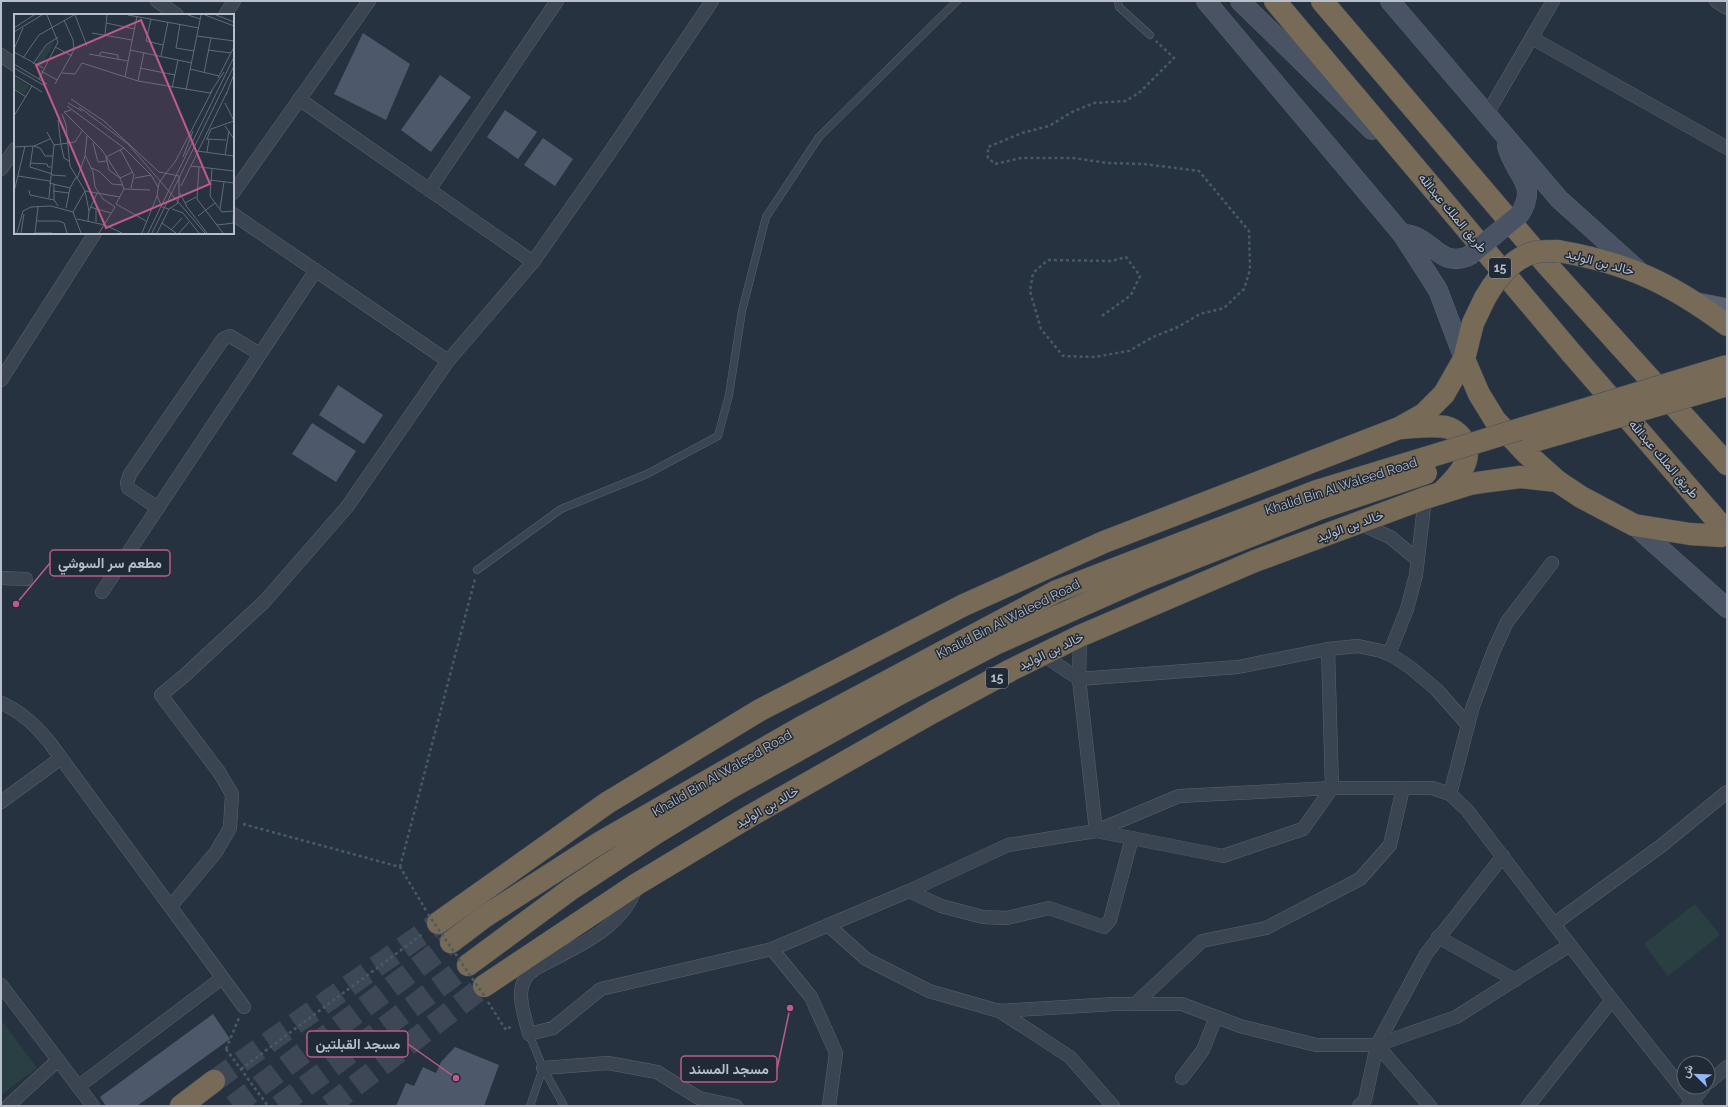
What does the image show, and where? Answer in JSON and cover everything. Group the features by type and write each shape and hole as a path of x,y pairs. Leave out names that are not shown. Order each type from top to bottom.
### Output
{"highway":[{"name":"طريق الملك عبدالله","path":"1275,1 1573,355 1727,533"},
{"path":"1322,1 1548,266 1727,464"},
{"name":"خالد بن الوليد","path":"431,924 607,804 774,702 964,605 1104,542 1399,428 1424,414 1444,394 1464,359 1473,323 1485,298 1498,278 1514,263 1535,252 1558,251 1607,262 1641,273 1696,303 1727,325"},
{"name":"15","path":"1464,359 1479,394 1495,420 1526,453 1557,480 1581,497 1634,525 1690,534 1721,536 1727,533"},
{"name":"Khalid Bin Al Waleed Road","path":"451,942 484,917 601,842 800,728 1050,595 1319,499 1727,366"},
{"name":"Khalid Bin Al Waleed Road","path":"468,965 572,889 656,833 735,786 901,693 995,644 1319,499 1455,464 1727,385"},
{"name":"15","path":"1399,428 1447,427 1458,434 1464,442 1468,456 1461,472 1433,496"},
{"name":"خالد بن الوليد","path":"484,992 637,884 750,816 933,712 1011,670 1080,636 1255,561 1433,496 1470,484 1520,477 1557,480"},
{"path":"181,1106 214,1081"}],"main road":[{"path":"1206,1 1402,234 1438,290 1464,359"},
{"path":"1240,1 1435,191"},
{"path":"1390,1 1559,199 1641,273"},
{"path":"1402,234 1420,238 1434,251 1444,257 1457,259 1469,256 1520,214 1526,201 1528,187 1512,163 1509,155 1507,138"},
{"name":"خالد بن الوليد","path":"1696,303 1727,309"},
{"path":"1634,525 1727,608"}],"street":[{"path":"157,1 176,14"},
{"path":"226,14 234,1"},
{"path":"234,192 369,1"},
{"path":"429,190 556,1"},
{"path":"171,906 216,852 230,828 232,794 219,772 161,695 184,676 264,602 348,507 448,361 533,262 608,155 712,1"},
{"path":"1487,114 1553,1"},
{"path":"1716,1 1727,8"},
{"path":"1532,38 1727,148"},
{"path":"1,55 14,64"},
{"path":"299,99 533,262"},
{"path":"1,169 14,150"},
{"path":"234,215 448,361"},
{"path":"1,380 94,234"},
{"path":"102,592 316,270"},
{"path":"158,508 128,488 127,483 130,474 223,339 230,336 260,354"},
{"path":"1389,654 1407,609 1433,496"},
{"path":"1359,522 1390,537 1418,560"},
{"path":"1450,794 1473,706 1494,650 1508,622 1552,563"},
{"path":"1,578 26,578"},
{"path":"1080,636 1079,679 1096,831"},
{"path":"1043,655 1079,679 1238,667 1328,649 1358,646 1389,654 1411,668 1436,689 1468,725"},
{"path":"1096,831 1223,856 1303,829 1332,788 1328,649"},
{"path":"1,703 12,708 32,722 62,758 244,1007"},
{"path":"1,802 62,758"},
{"path":"637,884 634,894 624,912 610,926 535,969 526,976 520,988 520,996 529,1034 552,1028 601,989 772,949 910,891 1008,844 1096,831 1179,796 1332,788 1432,788 1450,794 1467,810 1692,1104 1698,1095"},
{"path":"1135,1004 1202,941 1266,928 1360,879 1390,845 1403,788"},
{"path":"1554,924 1662,846 1727,792"},
{"path":"910,891 941,906 983,917 1007,918 1049,908 1104,927 1110,920 1132,838"},
{"path":"1359,1106 1365,1100 1377,1045 1426,954 1503,856"},
{"path":"828,925 866,959 929,991 998,1010 1070,1057 1113,1106"},
{"path":"1438,937 1515,980"},
{"path":"998,1010 1135,1004 1182,1004 1240,1026 1316,1045 1377,1045 1456,1017 1570,945"},
{"path":"772,949 811,997 836,1053 829,1106"},
{"path":"79,1086 222,978"},
{"path":"1,985 93,1106"},
{"path":"1528,1106 1612,1000"},
{"path":"1182,1078 1202,1050 1216,1017"},
{"path":"1377,1045 1430,1106"},
{"path":"8,1106 58,1060"},
{"path":"543,1068 608,1063 657,1072 699,1098 736,1106"},
{"path":"1716,1076 1727,1067"}],"lane":[{"path":"477,570 561,509 647,474 718,436 729,395 742,311 766,217 819,137 957,1"},
{"path":"1118,1 1119,7 1150,35"},
{"path":"529,1034 543,1068 562,1104"},
{"path":"530,1106 543,1068"}],"path":[{"path":"1102,316 1131,294 1140,276 1126,257 1111,260 1048,260 1033,273 1030,291 1041,329 1063,356 1094,357 1129,351 1153,337 1178,327 1200,314 1224,308 1244,289 1250,270 1249,231 1199,171 1144,164 1107,163 1074,158 1021,158 996,164 988,158 988,147 1022,132 1049,126 1072,112 1094,103 1126,101 1140,92 1174,58 1150,35"},
{"path":"477,570 400,867 431,924 484,992 506,1030 525,1017"},
{"path":"231,820 400,867"},
{"path":"241,1069 431,924"},
{"path":"244,1007 226,1049 268,1106"}],"green space":[{"path":"1695,904 1720,935 1668,976 1644,944"},
{"path":"1,1020 37,1068 1,1095"}],"building":[{"path":"363,33 410,64 386,120 334,94"},
{"path":"440,75 471,97 431,152 401,130"},
{"path":"505,110 537,132 518,159 487,137"},
{"path":"543,138 573,159 555,186 524,165"},
{"path":"338,385 383,415 364,444 319,415"},
{"path":"312,423 356,451 336,482 292,454"},
{"path":"213,1014 230,1039 137,1106 106,1106 100,1097"},
{"path":"455,1047 499,1065 484,1106 396,1106 406,1083 414,1086 423,1067 436,1073 441,1062"}],"tunnel":[{"path":"214,1081 438,923"},
{"path":"233,1106 451,942"},
{"path":"279,1106 468,965"},
{"path":"329,1106 484,986"}],"place":[{"name":"مطعم سر السوشي","path":"16,604"},
{"name":"مسجد المسند","path":"790,1008"},
{"name":"مسجد القبلتين","path":"456,1078"}]}
